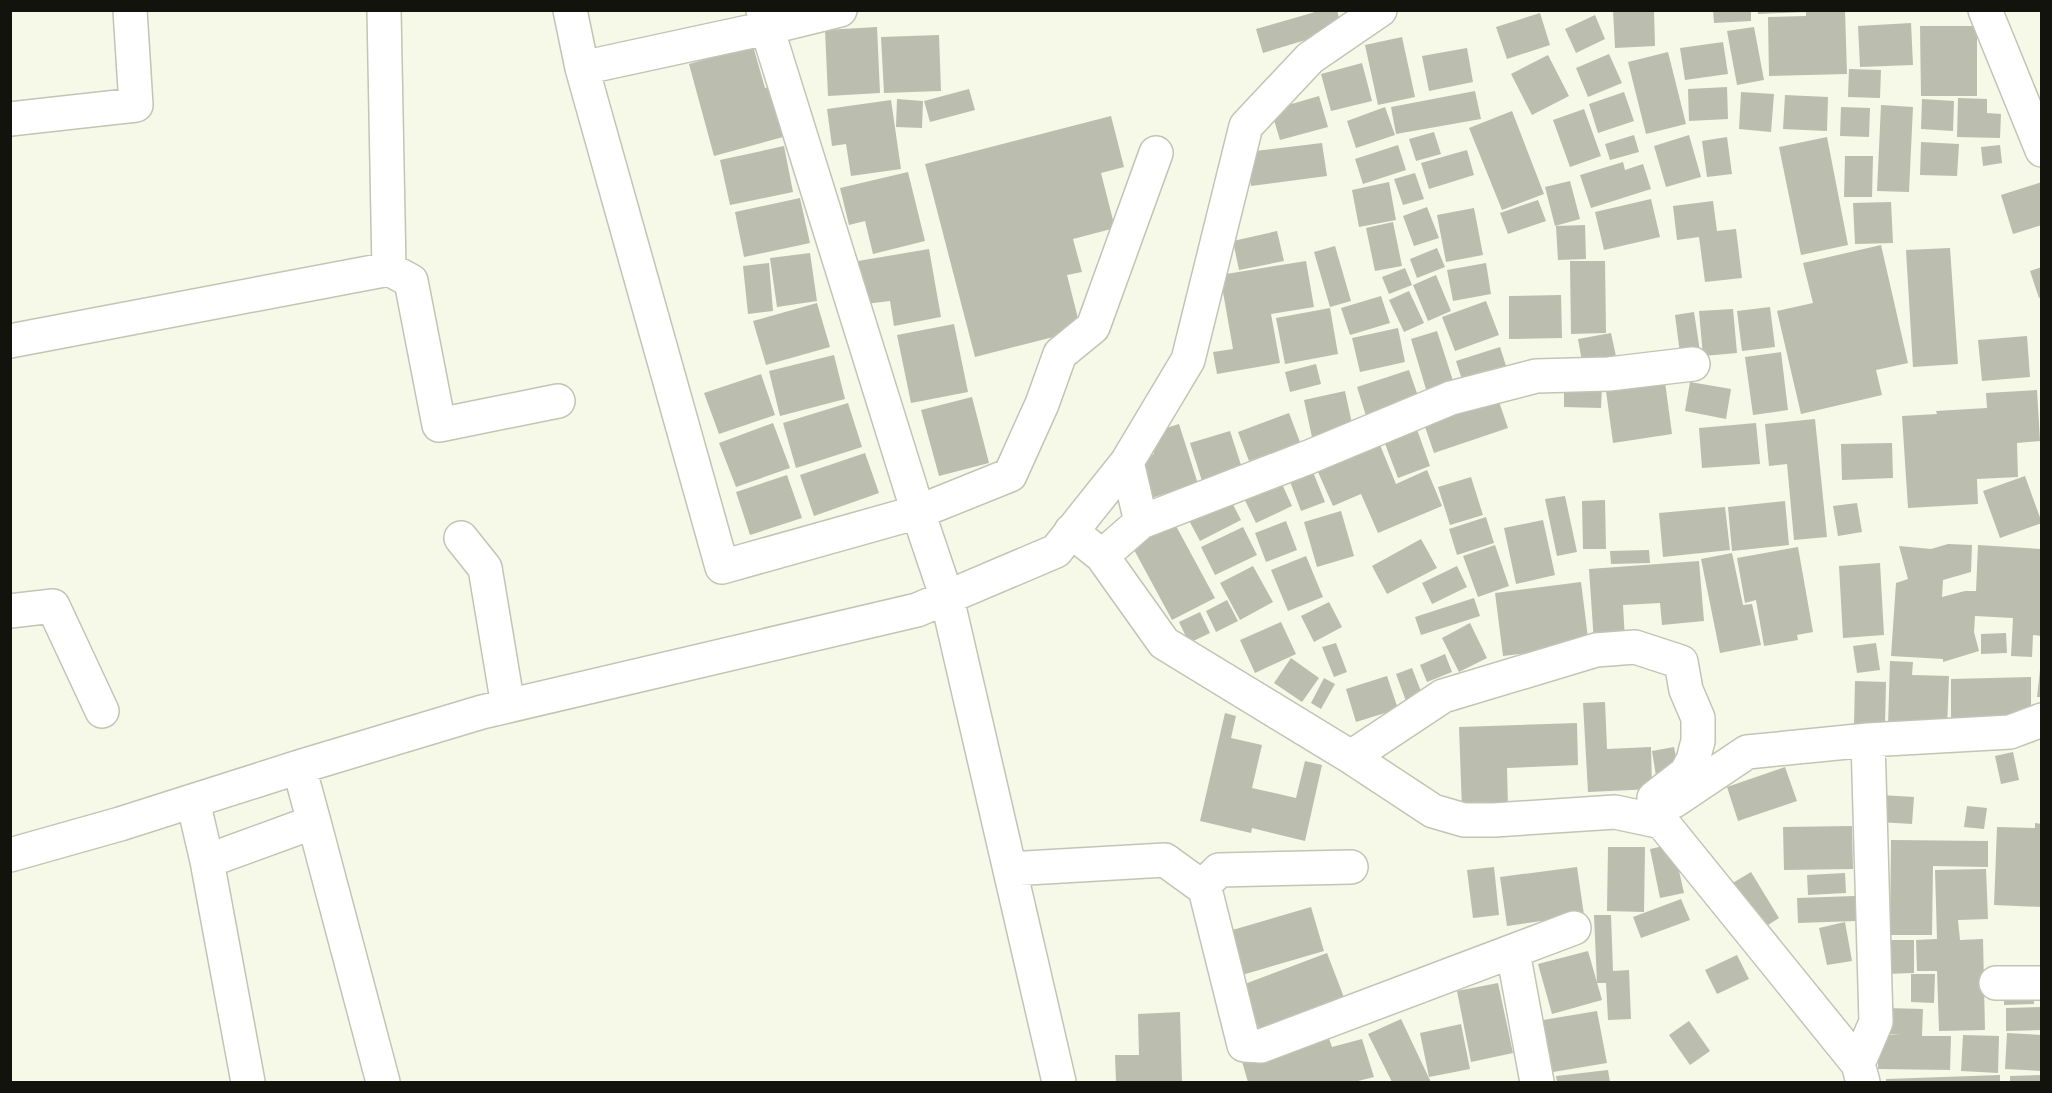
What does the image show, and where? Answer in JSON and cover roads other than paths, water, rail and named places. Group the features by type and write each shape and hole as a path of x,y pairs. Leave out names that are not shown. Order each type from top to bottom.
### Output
{"street":[{"path":"10,119 136,105 130,10"},
{"path":"384,10 388,269"},
{"path":"570,10 582,68 722,567 918,512 1010,475 1042,404 1060,354 1093,327 1156,153"},
{"path":"582,68 765,19 840,10"},
{"path":"10,855 120,825 299,767 508,706 917,610 1056,551 1127,462 1188,360 1246,126 1310,58 1380,10"},
{"path":"1985,10 2042,150"},
{"path":"765,19 918,512 947,598 1059,1083"},
{"path":"10,341 388,269 411,281 439,425 558,401"},
{"path":"1102,556 1141,522 1309,457 1451,398 1536,376 1609,374 1693,364"},
{"path":"1127,462 1141,522"},
{"path":"1071,531 1102,556 1164,643 1351,757 1433,811 1464,820 1615,812 1662,822"},
{"path":"461,538 485,568 508,706"},
{"path":"10,611 53,606 102,711"},
{"path":"1351,757 1443,696 1596,650 1635,647 1682,662 1686,690 1698,718 1698,741 1686,773 1654,798 1662,822 1860,1073"},
{"path":"1662,822 1673,802 1747,752 1868,740 2010,732 2042,720"},
{"path":"1860,1073 1876,1022 1868,740"},
{"path":"299,767 383,1083"},
{"path":"193,801 207,861 248,1083"},
{"path":"207,861 314,822"},
{"path":"1010,869 1165,860 1205,889 1244,1045 1262,1046 1574,928"},
{"path":"1202,887 1219,870 1351,867"},
{"path":"1512,952 1537,1083"},
{"path":"1996,984 2042,984"}]}
